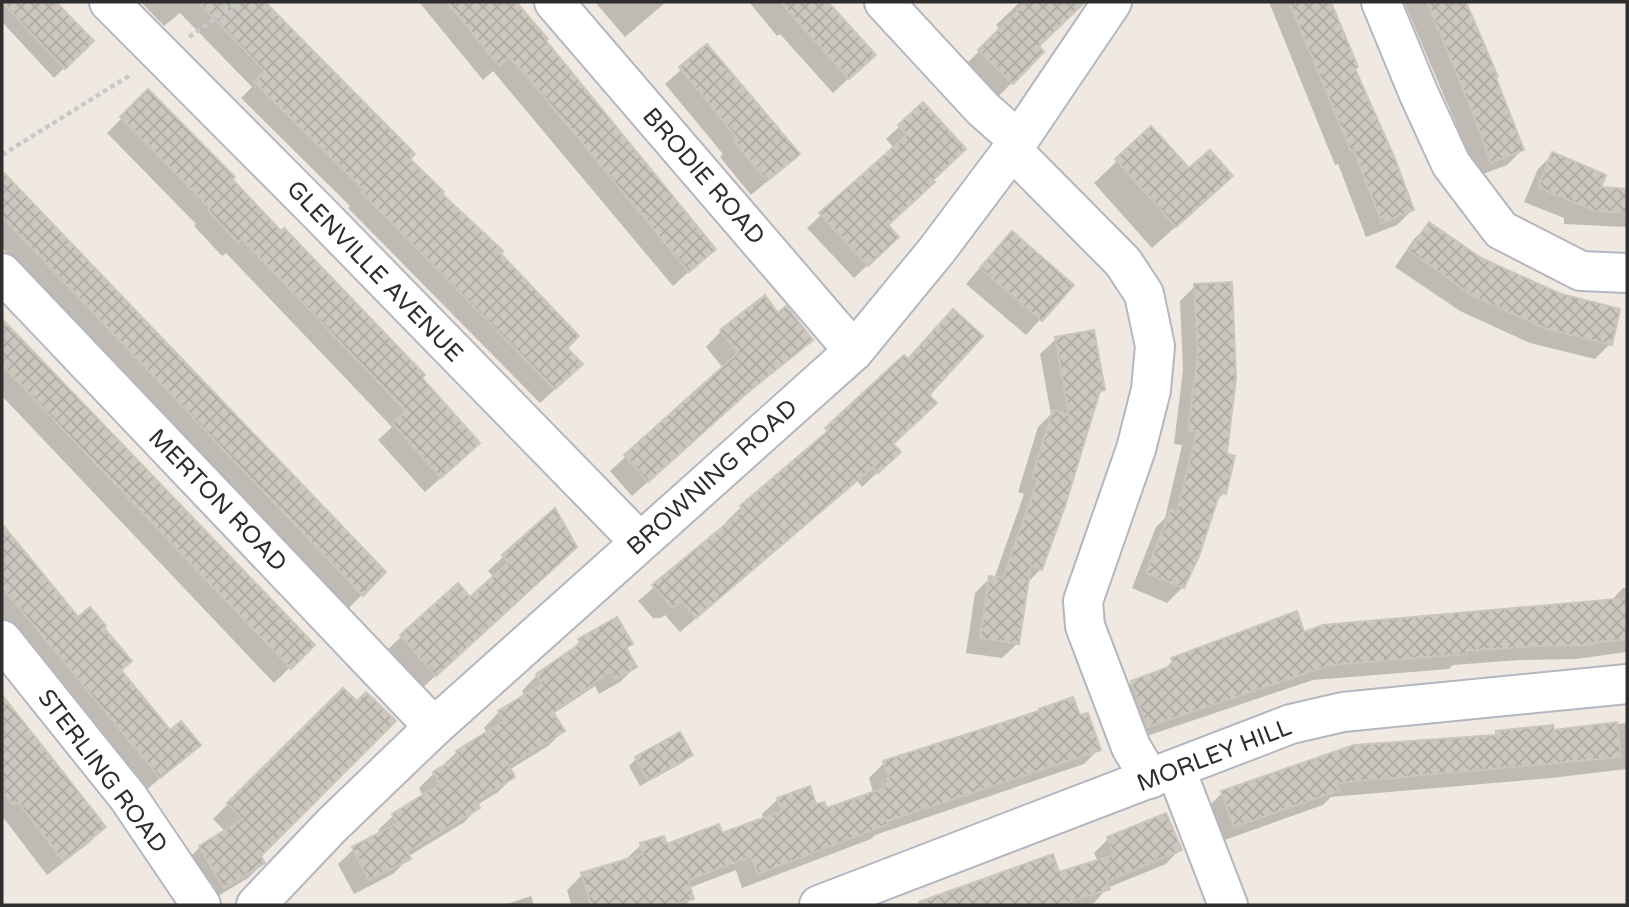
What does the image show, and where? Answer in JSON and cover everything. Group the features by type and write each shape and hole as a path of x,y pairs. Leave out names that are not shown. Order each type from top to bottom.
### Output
{"street":[{"name":"GLENVILLE AVENUE","path":"109,2 330,223 639,541"},
{"name":"BRODIE ROAD","path":"554,2 854,351"},
{"path":"884,2 1123,262 1144,294 1155,345 1151,390 1136,449 1083,601 1085,626 1131,747 1163,774 1228,905"},
{"name":"BROWNING ROAD","path":"256,905 332,825 434,727 854,351 937,250 1015,145 1112,2"},
{"path":"1381,2 1451,164 1501,230 1581,271 1627,273"},
{"name":"MERTON ROAD","path":"2,272 434,727"},
{"name":"STERLING ROAD","path":"2,640 128,797 201,905"},
{"name":"MORLEY HILL","path":"819,905 1291,724 1343,712 1627,684"}],"path":[{"path":"2,155 162,55 239,2"}],"building":[{"path":"2,2 56,2 94,41 65,69"},
{"path":"198,2 265,2 415,154 410,159 444,192 442,194 503,251 501,254 579,336 567,348 583,364 555,389 361,192 364,190 254,82 265,71"},
{"path":"447,2 516,2 716,249 689,272 526,75 509,57 499,66"},
{"path":"780,2 828,2 876,55 849,79"},
{"path":"1026,2 1085,2 1039,46 1044,52 1013,84 978,50"},
{"path":"1289,2 1331,2 1358,67 1355,69 1395,159 1414,210 1382,223 1354,150 1351,151"},
{"path":"1427,2 1466,2 1498,77 1496,78 1524,150 1491,163"},
{"path":"707,44 800,154 767,181 734,141 737,138 679,67"},
{"path":"148,89 235,177 232,179 281,231 284,228 425,375 422,378 480,443 441,478 392,423 406,411 242,239 238,243 208,210 210,208 120,117"},
{"path":"923,102 966,149 888,225 899,237 868,266 819,213 907,135 898,125"},
{"path":"1151,126 1189,168 1210,150 1233,176 1176,227 1115,159"},
{"path":"1552,152 1606,175 1601,187 1627,189 1627,213 1594,211 1538,187"},
{"path":"2,171 386,572 363,596 2,217"},
{"path":"1429,222 1481,258 1561,294 1620,309 1612,345 1547,329 1475,297 1409,251"},
{"path":"1012,231 1074,285 1042,321 980,268"},
{"path":"1232,282 1236,378 1227,454 1235,456 1226,494 1220,492 1199,556 1184,588 1146,573 1171,509 1177,512 1197,431 1188,430 1198,354 1194,284"},
{"path":"765,295 778,313 786,306 813,340 748,392 648,482 624,455 738,353 720,330"},
{"path":"953,309 983,336 929,395 937,403 893,444 901,452 878,473 873,467 696,618 681,601 673,608 652,585 743,510 740,506 828,431 825,428 904,355 908,359"},
{"path":"2,319 315,645 291,669 2,365"},
{"path":"1094,330 1105,390 1100,391 1065,506 1042,570 1031,565 1019,644 980,638 989,576 1003,578 1038,479 1032,477 1053,410 1069,415 1055,337"},
{"path":"555,508 577,547 436,676 400,635 458,583 470,597 509,562 502,555"},
{"path":"2,524 78,617 90,607 106,626 104,628 132,661 121,670 170,730 181,721 201,745 160,778 2,587"},
{"path":"1627,598 1627,639 1593,645 1466,651 1467,654 1330,665 1147,727 1131,681 1174,665 1171,658 1297,611 1304,632 1323,625"},
{"path":"617,617 633,644 626,648 637,667 615,680 610,672 553,712 565,731 509,766 515,777 476,801 480,808 407,852 411,859 369,880 352,847 398,823 392,814 440,784 433,772 459,756 456,751 504,721 498,711 542,684 536,674 581,643 578,639"},
{"path":"343,688 357,701 366,692 396,721 261,856 265,863 224,888 199,846 243,819 227,803"},
{"path":"2,695 106,827 63,861 18,802 13,805 2,791"},
{"path":"1073,697 1080,715 1088,713 1101,750 887,821 888,824 758,874 751,856 688,880 694,899 673,905 591,905 581,873 643,854 640,843 664,836 667,844 719,824 722,833 782,811 777,798 810,786 816,804 824,802 827,808 884,788 882,781 889,778 883,761 1039,711"},
{"path":"1617,722 1621,757 1337,783 1340,790 1234,827 1221,791 1354,745 1496,735 1496,731 1553,725 1554,730"},
{"path":"680,732 693,755 648,780 635,757"},
{"path":"1166,813 1182,850 1107,881 1110,889 1059,905 919,905 919,902 1053,854 1059,872 1114,855 1107,837"}]}
